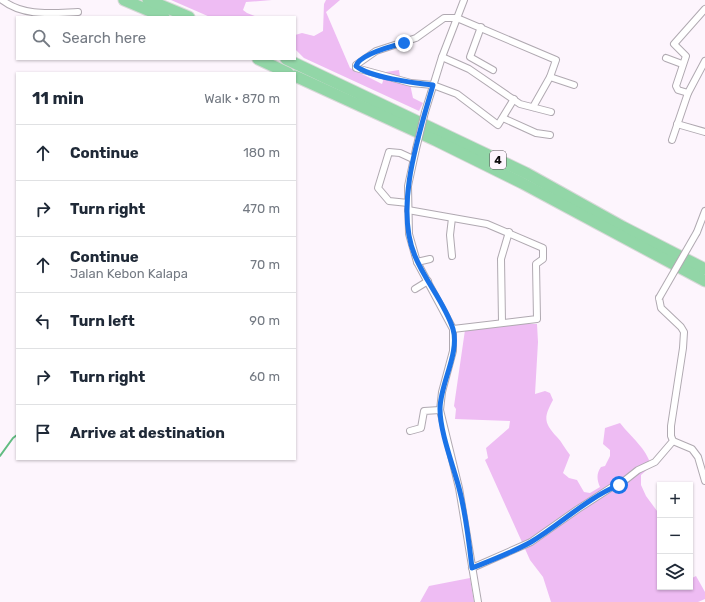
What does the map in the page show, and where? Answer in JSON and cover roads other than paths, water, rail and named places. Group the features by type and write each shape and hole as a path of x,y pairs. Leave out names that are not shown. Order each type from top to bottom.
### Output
{"highway":[{"path":"124,0 162,16"},
{"path":"148,0 187,16"},
{"path":"260,60 286,72"},
{"name":"4","path":"288,60 526,173 623,227 705,269"},
{"name":"4","path":"296,76 435,140 522,183 705,281"}],"street":[{"path":"2,0 26,14 78,12"},
{"path":"464,0 442,57 425,112 408,186 408,206 410,238 417,262 453,329 452,351 442,392 440,410 459,488 478,602"},
{"path":"688,93 678,90 676,86 685,54 674,44 705,9"},
{"path":"514,100 500,124 497,125 457,94 433,85 411,83 361,70 356,68 356,65 376,51 416,38 444,18 457,18 482,27 554,58 556,62 550,77 533,107"},
{"path":"482,27 470,57 493,70"},
{"path":"442,57 468,69 520,104 551,112"},
{"path":"666,58 682,64"},
{"path":"672,140 688,93 705,62"},
{"path":"550,77 574,85"},
{"path":"503,118 531,131 550,135"},
{"path":"678,124 705,132"},
{"path":"413,159 400,153 389,152 378,188 389,201 452,218 487,224 542,247 544,250 543,259 536,264 537,319 453,329"},
{"path":"705,211 697,232 659,298 661,308 681,327 684,332 671,436 673,441 692,449 698,457 705,481"},
{"path":"452,218 450,235 452,256"},
{"path":"502,322 501,259 508,232"},
{"path":"417,262 430,259"},
{"path":"415,289 428,281"},
{"path":"410,431 421,428 424,411 440,410"},
{"path":"472,568 531,542 578,509 612,487 619,485 638,470 655,462 673,441"}],"waterway":[{"path":"0,456 16,436"}]}
